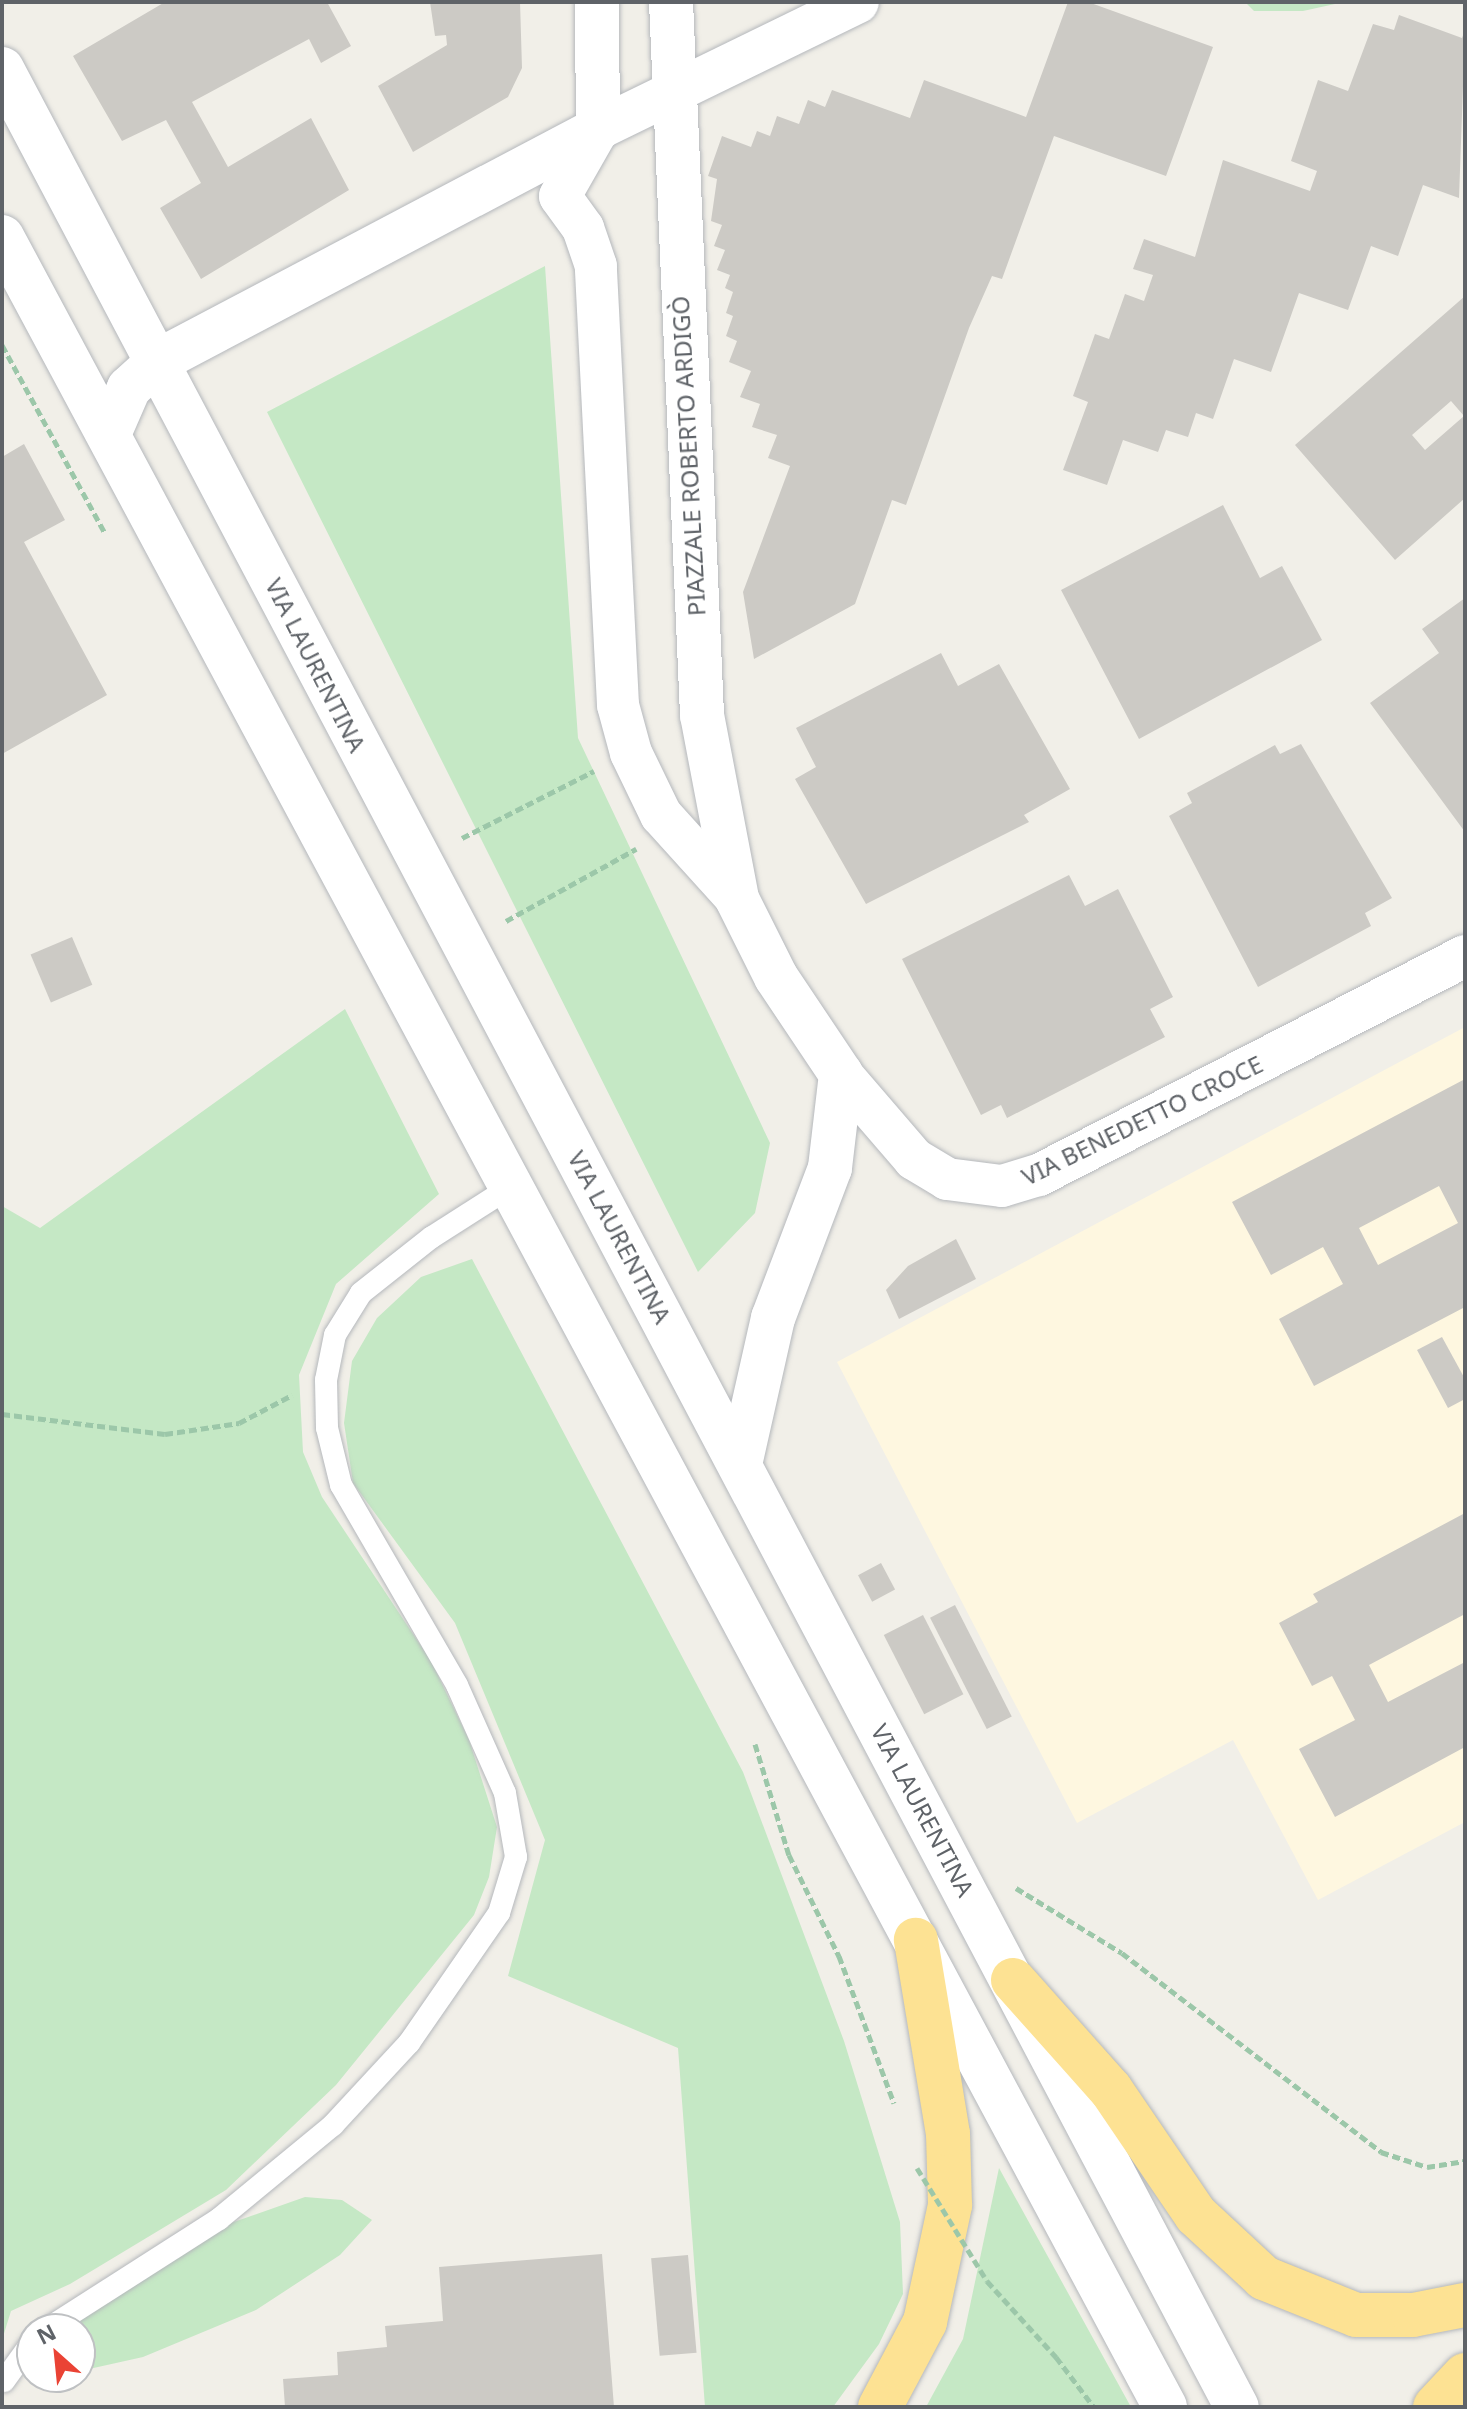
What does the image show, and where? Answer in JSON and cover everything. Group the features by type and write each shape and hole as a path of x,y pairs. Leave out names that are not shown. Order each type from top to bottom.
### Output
{"highway":[{"path":"880,2407 925,2322 950,2205 948,2134 916,1940"},
{"path":"1013,1980 1111,2090 1203,2224 1264,2278 1356,2315 1413,2315 1465,2305"},
{"path":"1435,2407 1465,2375"}],"main road":[{"path":"109,434 129,388 160,360 598,129 597,2"},
{"name":"PIAZZALE ROBERTO ARDIGÒ","path":"671,2 671,92 699,682 737,899 776,977 841,1074"},
{"name":"VIA LAURENTINA","path":"2,69 160,360 1237,2407"},
{"path":"2,237 1165,2407"},
{"path":"740,1465 773,1318 833,1157 841,1074"}],"street":[{"path":"598,129 858,2"},
{"name":"PIAZZALE ROBERTO ARDIGÒ","path":"598,129 560,196 583,228 596,266 612,651 631,753 672,830 737,899"},
{"name":"VIA BENEDETTO CROCE","path":"841,1074 914,1159 947,1179 1002,1186 1039,1175 1465,956"}],"lane":[{"path":"72,2313 219,2219 333,2125 441,2001 511,1883 516,1857 505,1793 457,1685 341,1485 326,1380 335,1335 361,1293 512,1186"},
{"path":"4,2381 16,2364"}],"path":[{"path":"462,838 631,753"},
{"path":"506,921 672,830"},
{"path":"2,1414 165,1434 203,1431 239,1423 326,1380"},
{"path":"789,1855 839,1956 899,2117"},
{"path":"954,1869 1001,1882 1081,1923 1381,2152 1427,2167 1465,2161"},
{"path":"913,2155 987,2281 1094,2407"}],"shaded area":[{"path":"1465,1027 1465,1822 1318,1900 1233,1740 1077,1823 837,1362"}],"green space":[{"path":"1245,2 1344,2 1303,11 1254,11"},
{"path":"545,266 578,738 770,1143 755,1213 698,1272 267,412"},
{"path":"345,1009 439,1194 336,1284 299,1375 303,1452 322,1497 431,1661 469,1740 497,1827 489,1877 474,1915 336,2085 226,2190 70,2284 11,2311 2,2340 2,1206 40,1228"},
{"path":"472,1259 743,1772 844,2041 900,2222 903,2294 879,2344 833,2407 705,2407 678,2048 508,1976 545,1840 455,1623 353,1483 344,1423 352,1361 377,1318 421,1277"},
{"path":"999,2168 1131,2407 926,2407 963,2339"},
{"path":"305,2197 342,2200 372,2220 340,2255 256,2310 143,2357 96,2367 96,2313 84,2313 211,2230"}],"building":[{"path":"165,2 327,2 351,46 321,63 309,39 192,102 228,167 311,118 349,190 201,279 160,208 201,183 166,120 122,141 73,56"},
{"path":"430,2 520,2 522,68 508,97 413,152 378,86 447,45 446,35 435,36"},
{"path":"1068,2 1088,2 1213,47 1166,176 1054,136 1002,279 992,276 969,328 906,505 892,500 855,604 754,659 743,592 790,466 768,458 777,435 752,427 760,404 740,397 751,371 729,362 737,341 726,336 733,316 726,313 733,292 725,288 730,275 717,270 725,250 714,246 722,225 711,221 717,179 708,176 722,136 751,147 757,131 770,136 777,116 799,124 808,100 825,107 832,90 910,118 924,80 1026,117"},
{"path":"1399,15 1462,38 1465,30 1459,198 1423,185 1398,256 1371,246 1348,310 1299,293 1271,372 1234,359 1213,419 1196,413 1188,437 1166,430 1158,452 1123,440 1107,485 1063,470 1088,402 1073,396 1095,334 1109,339 1125,294 1144,301 1153,275 1133,269 1144,239 1195,257 1223,160 1310,191 1317,171 1291,161 1318,80 1348,91 1373,24 1394,30"},
{"path":"1465,296 1465,498 1395,560 1295,445","holes":["1451,401 1464,416 1425,450 1412,435"]},
{"path":"24,444 65,520 24,542 107,695 2,754 2,457"},
{"path":"1223,505 1260,578 1282,566 1322,640 1139,739 1061,590"},
{"path":"1465,598 1465,832 1370,703 1439,653 1422,629"},
{"path":"941,653 958,686 999,664 1070,789 1024,815 1029,822 866,904 795,779 816,767 796,728"},
{"path":"1301,744 1392,898 1365,913 1371,926 1258,987 1169,816 1192,803 1187,793 1275,745 1280,754"},
{"path":"1069,875 1085,906 1118,889 1173,997 1150,1009 1165,1037 1007,1118 1001,1105 981,1115 902,959"},
{"path":"72,937 92,985 51,1002 31,955"},
{"path":"1465,1079 1465,1307 1314,1386 1279,1319 1343,1284 1323,1247 1271,1275 1232,1202","holes":["1439,1186 1458,1223 1378,1265 1359,1228"]},
{"path":"956,1239 976,1279 899,1319 886,1290 908,1266"},
{"path":"1442,1337 1465,1379 1465,1399 1448,1408 1417,1350"},
{"path":"1465,1513 1465,1614 1369,1665 1388,1702 1465,1662 1465,1747 1335,1817 1299,1749 1355,1720 1332,1676 1312,1686 1279,1623 1318,1602 1313,1594"},
{"path":"881,1563 895,1589 872,1602 858,1575"},
{"path":"955,1605 1012,1716 987,1729 930,1618"},
{"path":"923,1615 963,1694 924,1714 884,1635"},
{"path":"602,2254 614,2407 285,2407 283,2379 338,2375 337,2352 387,2347 385,2326 443,2321 439,2267"},
{"path":"688,2255 697,2353 660,2356 651,2258"}]}
